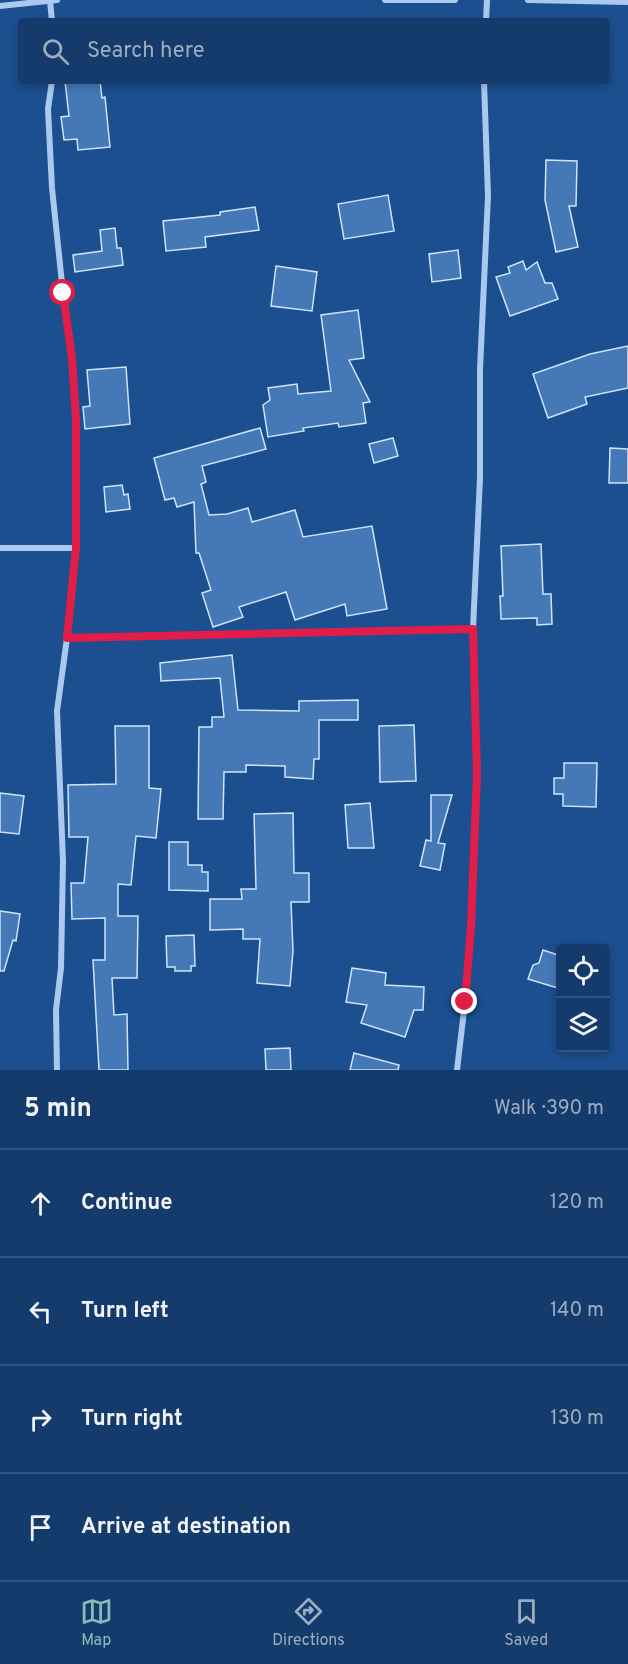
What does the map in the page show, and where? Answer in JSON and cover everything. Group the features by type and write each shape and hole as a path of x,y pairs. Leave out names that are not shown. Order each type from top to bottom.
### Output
{"street":[{"path":"0,6 57,0"},
{"path":"385,0 455,0"},
{"path":"486,18 487,0"},
{"path":"528,0 628,2"},
{"path":"50,1 52,18"},
{"path":"52,84 48,109 52,188 72,358 76,419 76,548 57,711 63,861 61,968 56,1010 57,1070"},
{"path":"457,1070 471,927 477,774 473,629 480,478 480,369 488,196 484,84"},
{"path":"0,548 76,548"},
{"path":"67,638 473,629"}],"building":[{"path":"65,84 100,84 102,98 105,97 110,147 78,150 77,139 64,140 61,117 69,116"},
{"path":"546,160 577,161 576,206 569,206 578,247 556,252 545,200"},
{"path":"388,195 394,231 344,239 338,204"},
{"path":"255,207 259,230 205,237 206,247 166,251 163,221 220,215 220,212"},
{"path":"115,228 117,248 121,248 123,265 75,272 73,255 102,251 100,230"},
{"path":"458,250 461,278 432,282 429,254"},
{"path":"523,261 526,270 537,262 545,283 552,283 558,299 510,316 496,277 510,273 508,267"},
{"path":"276,266 317,272 312,311 271,306"},
{"path":"358,310 364,358 349,360 370,402 363,403 366,423 339,427 338,423 303,428 304,431 268,437 263,405 270,400 268,388 297,384 298,394 331,391 321,315"},
{"path":"628,346 628,388 585,397 587,404 548,418 533,374 590,354"},
{"path":"126,367 130,424 85,429 83,407 90,406 87,370"},
{"path":"260,428 266,449 202,466 206,482 201,484 209,515 227,514 248,508 252,522 295,510 303,537 372,526 387,609 347,616 345,604 295,620 286,592 239,607 243,617 213,627 202,593 211,590 199,553 196,553 194,502 177,507 174,498 165,500 154,458"},
{"path":"393,438 398,456 374,463 369,444"},
{"path":"610,448 628,449 628,483 609,483"},
{"path":"122,485 124,495 128,494 130,509 106,512 104,487"},
{"path":"541,544 543,594 551,594 552,624 537,625 537,618 501,619 500,596 503,596 501,546"},
{"path":"232,655 238,710 299,711 299,701 358,700 358,720 319,720 319,759 314,759 313,779 285,777 285,766 246,765 246,772 224,772 223,819 198,819 199,727 212,727 212,717 224,717 220,678 161,681 160,663"},
{"path":"414,725 416,781 380,782 379,726"},
{"path":"115,726 149,726 149,788 161,789 156,838 136,836 131,885 118,884 118,916 138,916 137,978 112,978 114,1015 127,1014 128,1070 99,1070 93,960 105,960 105,918 72,919 71,883 84,883 88,837 69,837 68,785 116,784"},
{"path":"564,763 597,763 596,807 563,806 563,794 554,794 554,778 564,778"},
{"path":"0,793 24,796 19,834 0,832"},
{"path":"431,795 452,795 438,843 445,844 440,870 420,866 426,840 431,841"},
{"path":"370,803 374,848 348,848 345,805"},
{"path":"293,813 294,873 309,873 309,902 291,902 293,951 290,986 257,983 260,939 243,939 243,929 210,930 210,899 242,899 241,889 256,889 254,814"},
{"path":"169,842 188,842 188,865 202,865 202,872 208,872 208,891 169,890"},
{"path":"0,911 20,914 16,941 13,940 4,971 0,971"},
{"path":"194,935 195,966 191,966 191,971 175,971 175,967 167,967 166,936"},
{"path":"543,950 556,954 556,987 528,979 533,965 539,963"},
{"path":"352,968 386,973 385,985 424,987 423,1010 414,1010 405,1037 361,1023 367,1005 346,1002"},
{"path":"290,1048 291,1070 266,1070 265,1049"},
{"path":"354,1053 399,1065 398,1070 350,1070"}],"route":[{"path":"63,293 72,358 76,419 76,548 67,638 473,629 477,774 471,927 465,1002"}]}
